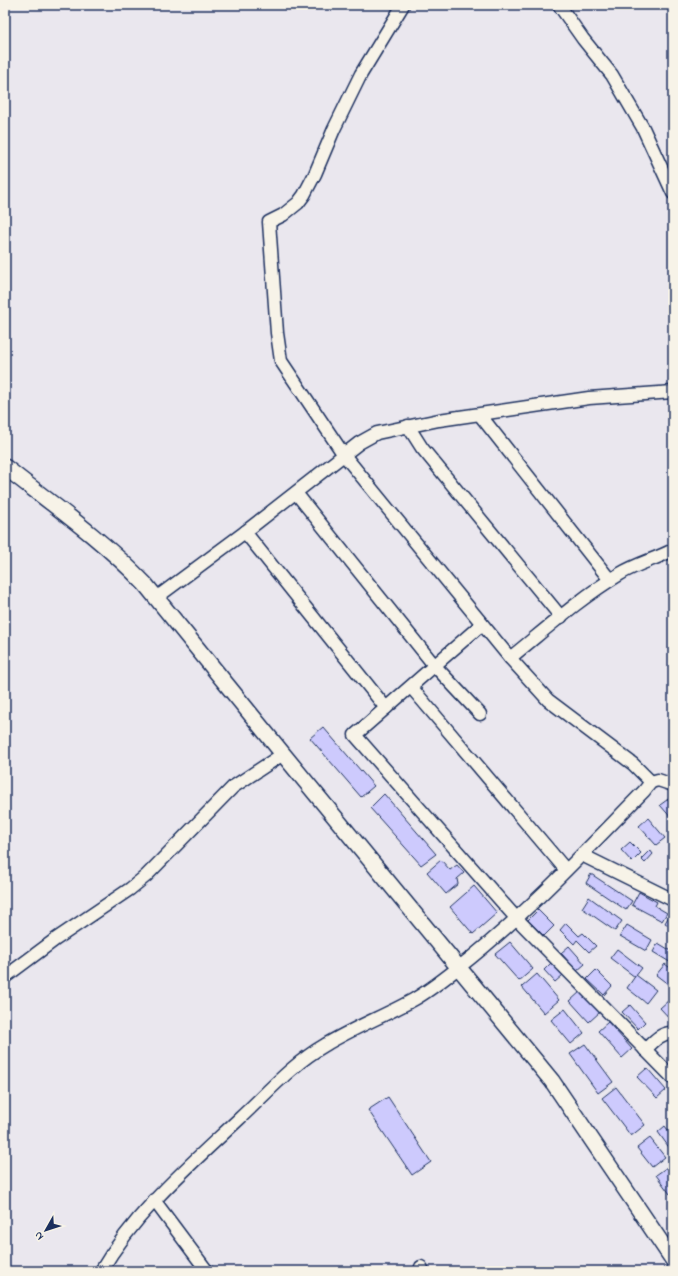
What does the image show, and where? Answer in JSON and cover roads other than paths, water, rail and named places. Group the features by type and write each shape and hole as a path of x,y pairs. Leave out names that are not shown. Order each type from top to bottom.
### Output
{"street":[{"path":"403,5 360,74 304,195 298,203 283,215 269,222 277,333 282,361 344,455 510,658 548,700 633,764 651,782"},
{"path":"559,5 583,39 612,75 643,128 671,185"},
{"path":"156,598 246,532 359,442 377,433 408,426 589,398 673,392"},
{"path":"480,415 610,580"},
{"path":"408,426 422,448 561,617"},
{"path":"5,467 130,568 156,598 552,1080 671,1253"},
{"path":"296,493 434,665 480,714"},
{"path":"246,532 386,708"},
{"path":"510,658 583,599 610,580 622,573 670,556"},
{"path":"482,624 355,735 516,919 673,1078"},
{"path":"411,687 566,870"},
{"path":"5,977 56,939 130,889 146,876 233,787 283,754"},
{"path":"101,1271 125,1236 154,1200 296,1066 324,1045 415,999 458,967 516,919 582,855 651,782 658,780 673,785"},
{"path":"582,855 673,900"},
{"path":"645,1050 662,1035 667,1032 673,1033"},
{"path":"154,1200 207,1271"}]}
